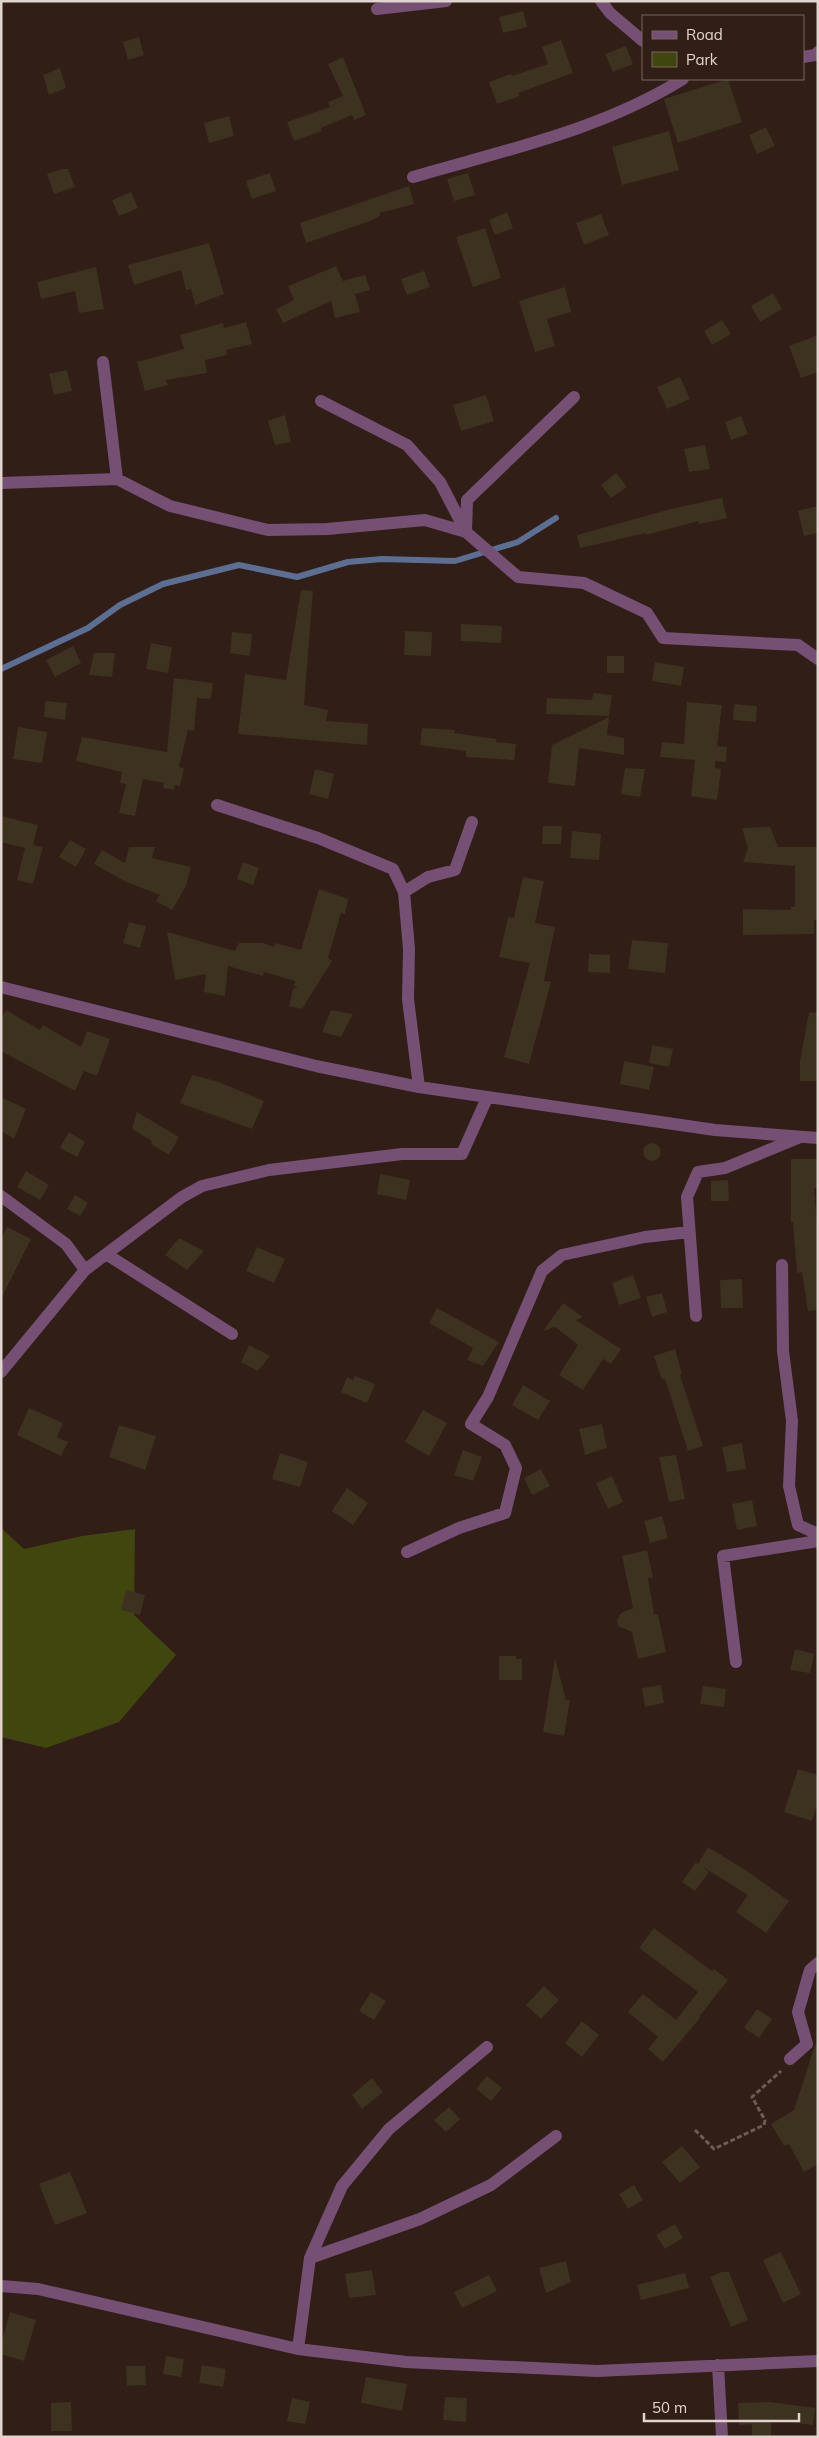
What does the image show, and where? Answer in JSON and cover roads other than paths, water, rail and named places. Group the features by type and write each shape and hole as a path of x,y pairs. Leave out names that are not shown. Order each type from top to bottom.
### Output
{"street":[{"path":"377,10 446,1"},
{"path":"601,1 610,13 642,40"},
{"path":"804,57 815,55 818,52"},
{"path":"413,177 592,125 653,98 681,80"},
{"path":"103,362 117,479"},
{"path":"466,532 467,500 574,397"},
{"path":"321,402 407,445 440,482 466,532 518,577 584,583 647,612 663,638 798,645 818,659"},
{"path":"1,483 117,479 170,506 268,530 327,529 425,520 466,532"},
{"path":"218,805 318,838 393,869 404,892 409,948 408,999 418,1088"},
{"path":"404,892 428,877 455,870 472,822"},
{"path":"1,986 316,1066 418,1088 715,1130 818,1138"},
{"path":"1,1372 85,1270 182,1197 202,1186 269,1170 402,1154 462,1154 488,1098"},
{"path":"696,1316 688,1197 698,1172 725,1168 802,1137"},
{"path":"1,1196 66,1244 85,1270"},
{"path":"407,1552 459,1528 506,1513 516,1468 505,1445 472,1424 488,1397 542,1271 562,1255 645,1237 689,1232"},
{"path":"106,1254 232,1334"},
{"path":"782,1265 783,1350 792,1421 789,1486 798,1525 818,1534"},
{"path":"736,1662 723,1556 818,1541"},
{"path":"790,2059 807,2044 798,2012 810,1970 818,1963"},
{"path":"298,2349 310,2258 342,2186 383,2136 487,2046"},
{"path":"310,2258 420,2219 491,2185 556,2136"},
{"path":"1,2286 48,2291 298,2349 406,2362 597,2371 818,2361"},
{"path":"718,2365 722,2437"}],"waterway":[{"path":"1,669 88,628 120,605 163,584 239,565 297,577 348,562 382,559 455,561 518,542 556,518"}]}
